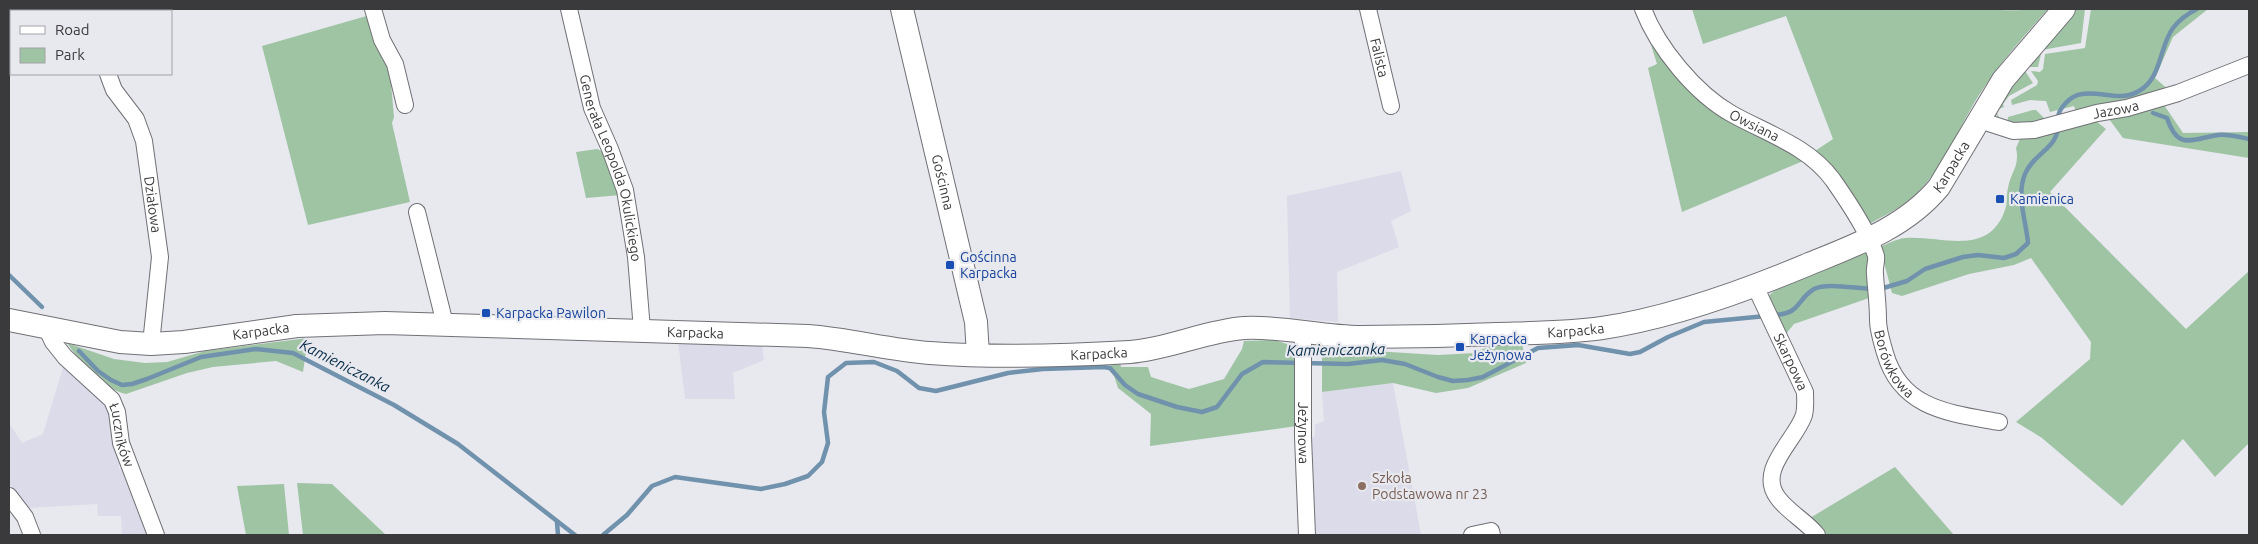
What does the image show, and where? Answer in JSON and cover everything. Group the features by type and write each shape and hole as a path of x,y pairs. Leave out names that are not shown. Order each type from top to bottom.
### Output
{"street":[{"path":"373,9 382,40 398,71 405,105"},
{"name":"Generała Leopolda Okulickiego","path":"569,9 592,108 610,149 624,190 636,257 642,330"},
{"name":"Gościnna","path":"902,9 976,322 978,354"},
{"name":"Falista","path":"1368,9 1390,106"},
{"name":"Owsiana","path":"1643,9 1677,65 1696,88 1731,114 1792,144 1819,164 1833,180 1868,239"},
{"name":"Karpacka","path":"9,320 120,342 151,344 184,342 298,326 386,323 642,330 834,338 930,353 1025,356 1139,351 1246,328 1358,337 1442,336 1584,330 1633,322 1759,295 1903,220 1926,202 1957,159 2003,80 2064,9"},
{"name":"Jazowa","path":"1979,120 2013,131 2028,131 2072,119 2136,106 2178,93 2249,66"},
{"name":"Działowa","path":"108,75 114,90 136,119 144,141 160,257 151,344"},
{"path":"417,212 445,324"},
{"name":"Borówkowa","path":"1868,239 1876,257 1875,272 1880,336 1890,369 1903,389 1918,399 1955,414 2000,422"},
{"name":"Skarpowa","path":"1759,295 1800,378 1805,392 1806,405 1797,428 1775,464 1771,483 1778,499 1817,535"},
{"name":"Łuczników","path":"46,327 53,342 64,357 112,400 117,412 121,443 156,535"},
{"name":"Jeżynowa","path":"1303,332 1302,437 1307,535"},
{"path":"9,496 25,517 32,535"},
{"path":"1472,535 1491,532 1492,535"}],"shaded area":[{"path":"1401,171 1411,211 1391,221 1399,247 1337,272 1338,322 1290,318 1287,196"},
{"path":"678,341 762,346 764,360 733,373 735,399 685,399"},
{"path":"64,364 105,402 111,413 118,445 119,469 127,470 153,535 122,535 121,516 98,516 97,504 29,508 9,484 9,423 22,443 43,434"},
{"name":"Szkoła Podstawowa nr 23","path":"1393,383 1421,535 1314,535 1312,437 1315,436 1315,425 1324,421 1322,392"}],"green space":[{"path":"1692,9 2048,9 1995,72 1971,108 1934,173 1925,184 1904,204 1867,225 1812,153 1833,139 1786,16 1703,44"},
{"path":"2074,9 2085,9 2081,43 2042,50 2038,67 2026,67 2025,71 2033,83 2009,96 2003,104 2004,107 1996,110 2000,121 1994,111 2010,83"},
{"path":"2091,9 2208,9 2173,37 2155,78 2170,91 2076,112 2074,106 2050,112 2046,101 2030,100 2012,105 2011,100 2037,85 2038,81 2031,71 2040,72 2043,69 2045,54 2085,48"},
{"path":"370,15 390,72 394,117 392,123 410,202 308,225 262,46"},
{"path":"1645,26 1677,72 1808,159 1682,212 1648,68 1657,64"},
{"path":"2162,102 2183,133 2249,132 2249,158 2123,138 2109,119"},
{"path":"2036,110 2046,120 2035,124 2007,124 2008,117"},
{"path":"2096,121 2106,129 2050,192 2186,329 2249,271 2249,443 2215,477 2183,439 2122,506 2042,438 2016,422 2090,359 2091,342 2031,258 2014,265 1969,274 1902,296 1892,293 1880,247 1895,240 1905,238 1962,241 1975,239 1987,234 1997,225 2005,210 2009,182 2017,160 2016,148 2020,139"},
{"path":"597,149 608,154 621,195 586,198 576,152"},
{"path":"1868,252 1869,298 1794,324 1785,335 1767,297 1774,291"},
{"path":"308,338 303,372 276,361 213,367 187,373 126,394 118,392 101,381 67,343 114,359 145,363 167,362 205,351"},
{"path":"1274,340 1287,344 1295,355 1297,426 1150,446 1151,414 1118,388 1110,363 1120,362 1121,367 1148,367 1151,377 1189,389 1224,379 1242,349 1244,341"},
{"path":"1501,344 1522,344 1526,363 1468,388 1436,393 1393,383 1322,392 1322,350 1326,348 1438,355 1476,353 1476,351"},
{"path":"1895,467 1954,535 1826,535 1810,518"},
{"path":"297,483 332,484 386,535 303,535"},
{"path":"284,484 289,535 246,535 237,486"}],"waterway":[{"name":"Kamieniczanka","path":"2058,120 2062,107 2078,95 2089,93 2125,96 2139,91 2152,78 2168,36 2173,28 2184,17 2197,9"},
{"path":"2153,113 2167,118 2171,128 2181,139 2193,140 2218,135 2249,139"},
{"name":"Kamieniczanka","path":"1880,289 1907,281 1925,269 1963,257 1978,255 2004,258 2016,254 2028,243 2021,199 2022,182 2033,161 2049,147 2058,128"},
{"name":"Kamieniczanka","path":"9,275 42,307"},
{"name":"Kamieniczanka","path":"1774,315 1783,314 1794,309 1808,293 1820,287 1834,286 1873,289"},
{"name":"Kamieniczanka","path":"603,535 627,515 652,486 675,477 761,489 785,484 808,476 822,462 828,443 824,412 828,377 846,363 874,362 897,371 919,388 936,391 1008,373 1043,369 1103,367 1110,368 1125,385 1138,394 1177,407 1202,412 1217,407 1242,374 1263,362 1348,364 1382,360 1405,364 1453,381 1468,380 1483,377 1538,348 1578,345 1630,354 1640,352 1668,337 1704,322 1766,316"},
{"name":"Kamieniczanka","path":"79,351 98,371 122,385 147,379 201,357 256,349 293,353 394,405 458,444 575,535"},
{"path":"557,522 558,535"}],"place":[{"name":"Kamienica","path":"2000,199"},
{"name":"Gościnna Karpacka","path":"950,265"},
{"name":"Karpacka Pawilon","path":"486,313"},
{"name":"Karpacka Jeżynowa","path":"1460,347"},
{"name":"Szkoła Podstawowa nr 23","path":"1362,486"}]}
